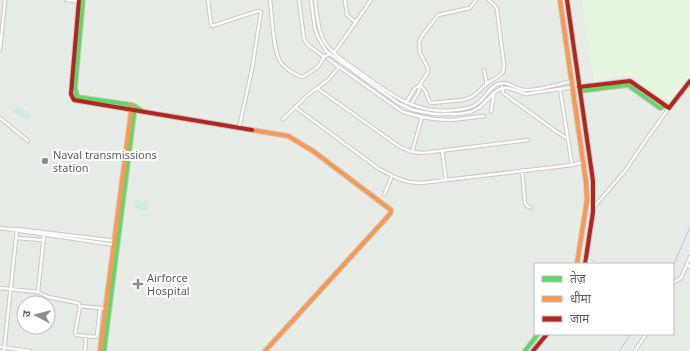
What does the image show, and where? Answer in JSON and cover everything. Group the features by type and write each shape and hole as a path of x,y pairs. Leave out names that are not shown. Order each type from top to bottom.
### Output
{"street":[{"path":"0,50 5,0"},
{"path":"66,0 81,1 71,97 74,100 133,108 163,116 292,137 390,208 390,214 265,351"},
{"path":"208,0 212,26 258,11 261,12 254,57 239,128"},
{"path":"270,0 276,50 282,64 299,76 303,77 318,66 324,57 330,54"},
{"path":"299,0 304,39 308,45 324,57"},
{"path":"311,0 315,29 326,51 390,94 409,104 424,109 449,111 475,106 494,86 509,84 524,90 572,81"},
{"path":"316,0 320,32 327,45 343,62 406,108 423,113 452,115 471,112 484,105 502,86"},
{"path":"345,0 347,15 355,22"},
{"path":"334,53 371,0"},
{"path":"409,104 416,87 420,85 427,75 428,70 420,54 419,42 422,36 438,15 470,8 476,0"},
{"path":"420,85 426,92 429,101 434,103 468,99 477,94 487,84 501,75 504,68 497,10 489,0"},
{"path":"560,0 586,182 587,200 577,263"},
{"path":"567,0 593,181 593,208 589,244 585,262"},
{"path":"328,59 403,112 422,117 451,120 484,116"},
{"path":"283,119 295,107 328,80 343,62"},
{"path":"484,70 487,84"},
{"path":"593,208 625,171 667,107 690,81"},
{"path":"580,89 632,82 649,97 667,107"},
{"path":"406,108 420,89 420,85"},
{"path":"554,85 554,90"},
{"path":"502,86 526,94 573,87"},
{"path":"502,86 503,94 568,139"},
{"path":"317,88 400,147 412,152 423,153 528,140"},
{"path":"560,89 572,165"},
{"path":"491,112 495,92"},
{"path":"295,107 379,169 392,176 409,182 446,180 572,165 584,162"},
{"path":"100,351 116,243 133,108"},
{"path":"412,152 424,109"},
{"path":"0,118 28,141"},
{"path":"442,151 446,180"},
{"path":"522,170 525,203 531,208"},
{"path":"384,196 392,176"},
{"path":"586,182 593,181"},
{"path":"0,228 116,243"},
{"path":"17,230 44,235 116,243"},
{"path":"4,349 17,230"},
{"path":"38,292 44,235"},
{"path":"17,238 43,240"},
{"path":"674,283 681,278 690,257"},
{"path":"687,264 690,267"},
{"path":"0,288 38,292 48,297 74,301 80,306 107,309"},
{"path":"80,306 75,335 96,338 100,308"},
{"path":"104,351 107,309"},
{"path":"525,351 537,335"},
{"path":"533,351 546,335"},
{"path":"635,351 645,335"},
{"path":"85,351 86,336"},
{"path":"0,347 4,349 30,351"}],"shaded area":[{"path":"582,0 690,0 690,77 670,104 630,75 594,81"},
{"path":"18,106 31,115 27,121 13,112"},
{"path":"135,200 148,202 147,210 134,208"}],"waterway":[{"path":"674,264 690,227"},
{"path":"619,351 630,335"}],"traffic: fast":[{"path":"83,0 75,87 77,97 132,105 141,110"},
{"path":"580,91 628,85 660,108 665,106"},
{"path":"104,351 135,106"},
{"path":"525,351 537,335"}],"traffic: slow":[{"path":"560,0 586,182 587,200 577,263"},
{"path":"100,351 132,105"},
{"path":"252,130 288,136 313,151 391,210 390,214 265,351"}],"traffic: jam":[{"path":"79,0 71,94 74,100 252,130"},
{"path":"567,0 593,181 593,212 585,263"},
{"path":"579,87 630,81 669,108 690,81"},
{"path":"533,351 546,335"}],"place":[{"name":"Naval transmissions station","path":"45,161"},
{"name":"Airforce Hospital","path":"138,284"}]}
